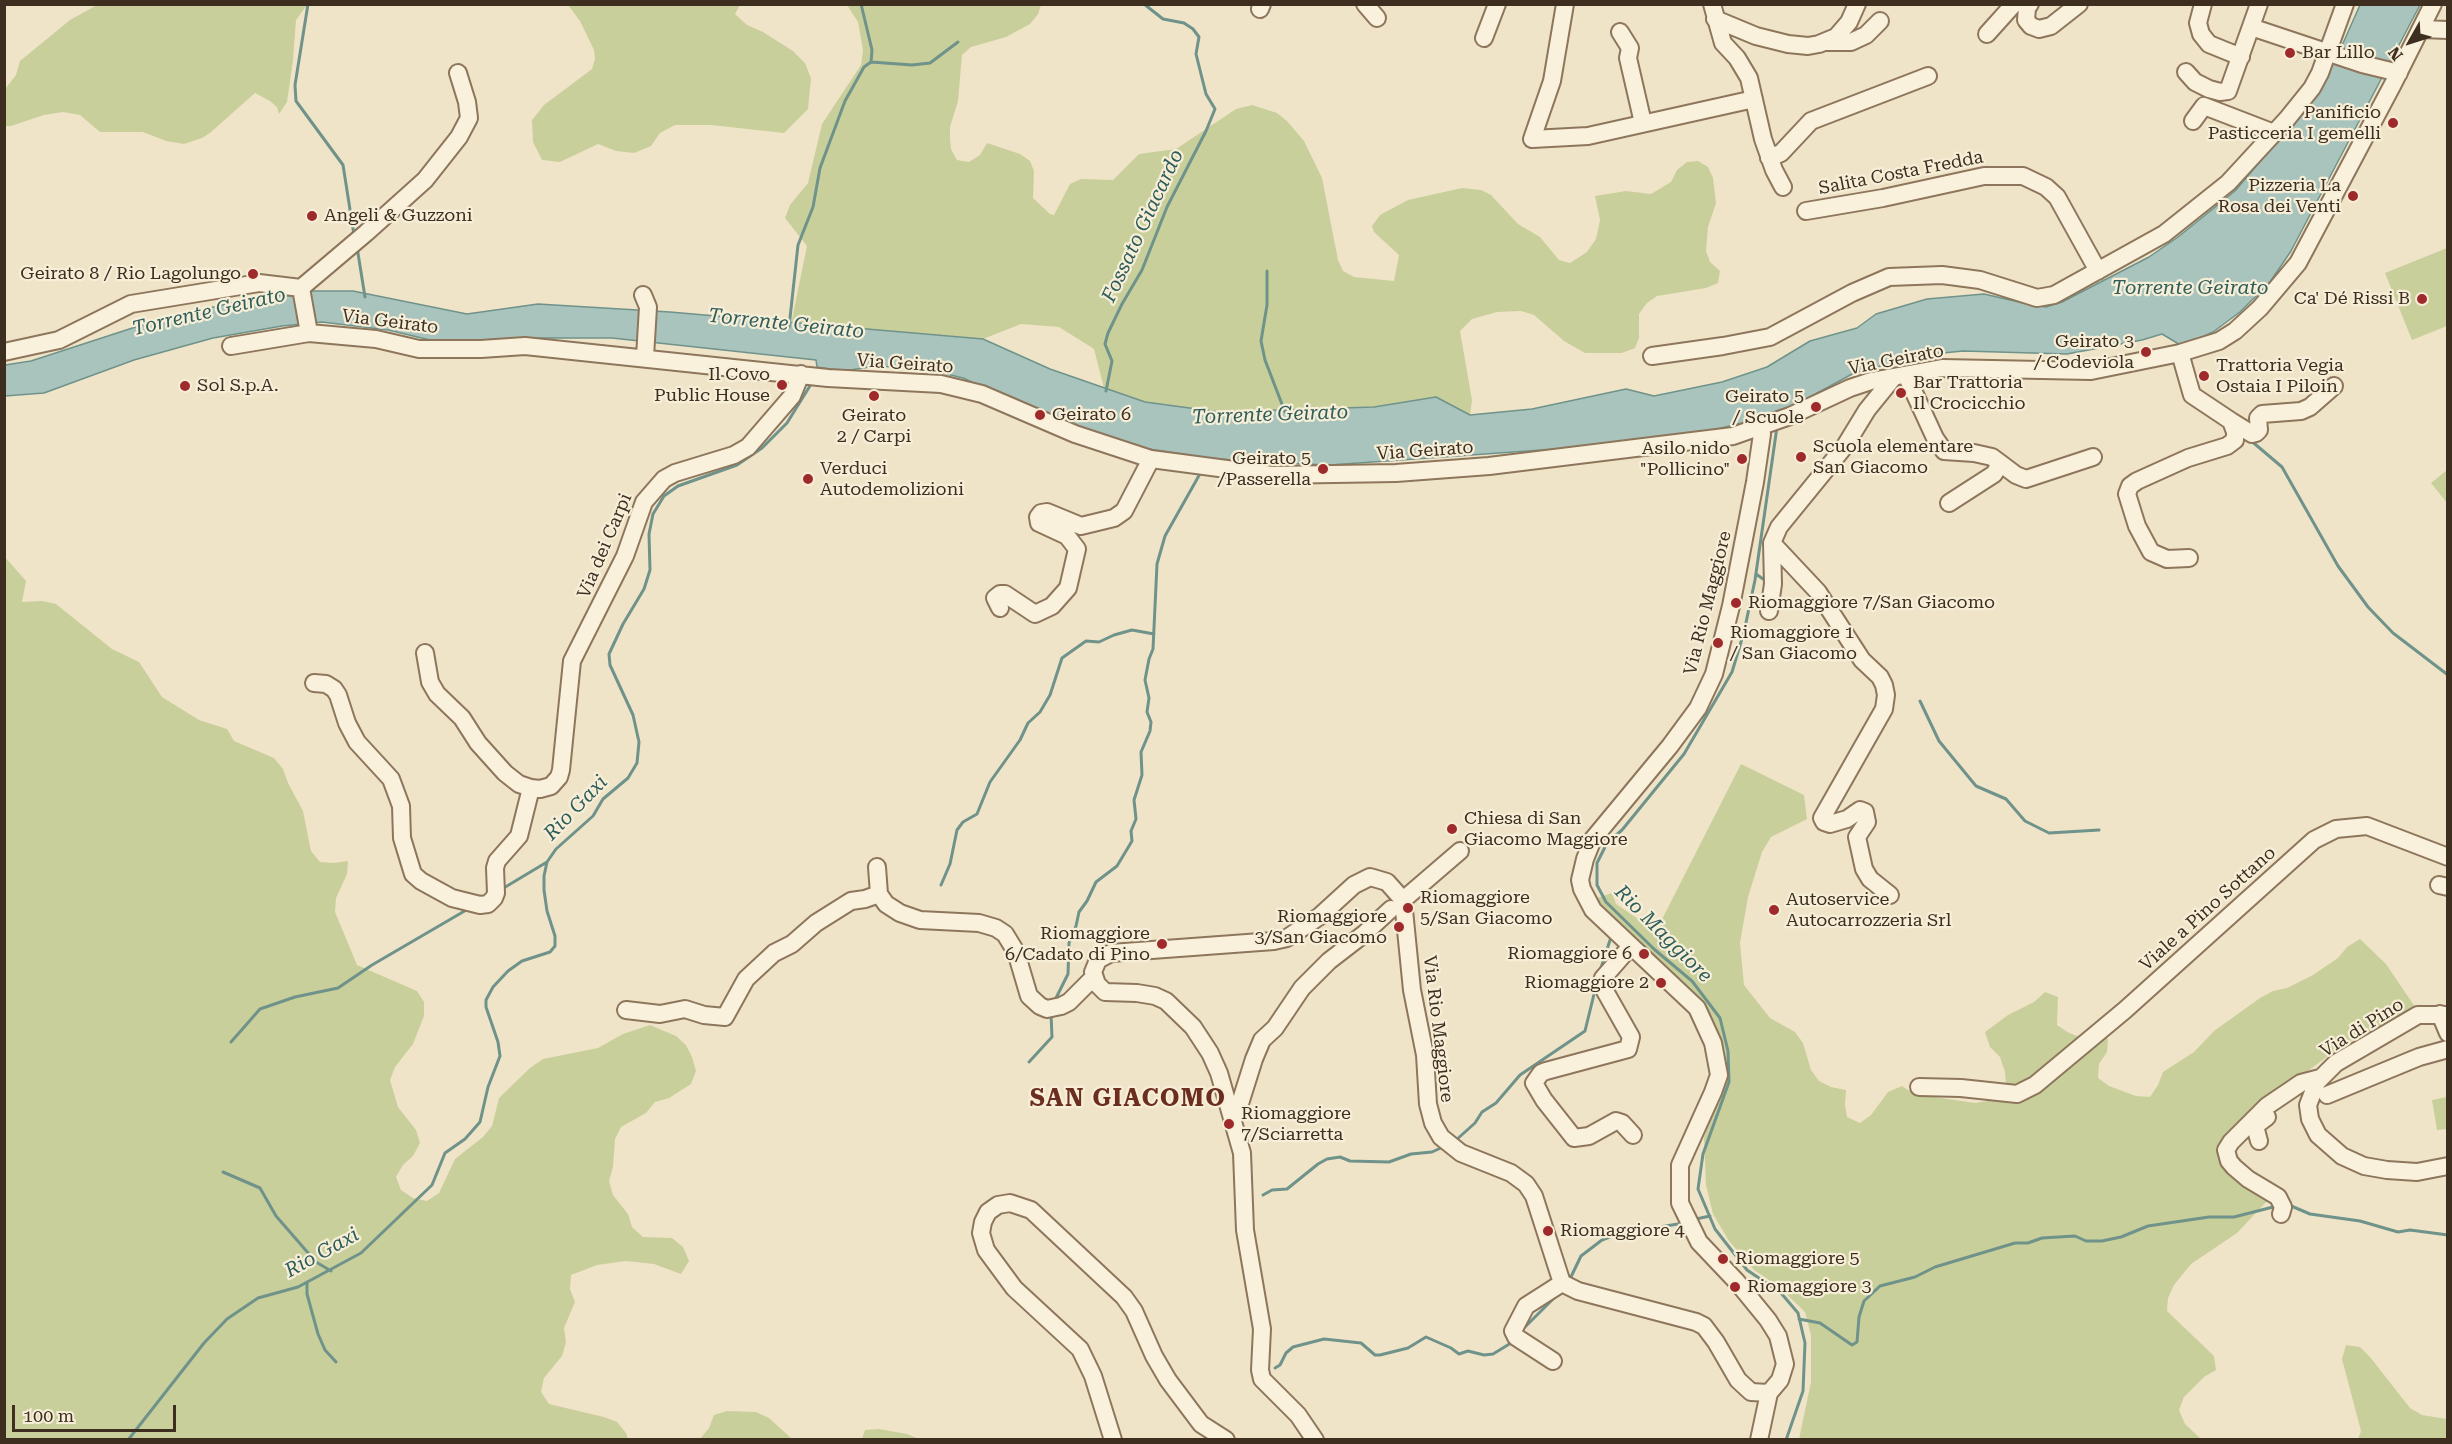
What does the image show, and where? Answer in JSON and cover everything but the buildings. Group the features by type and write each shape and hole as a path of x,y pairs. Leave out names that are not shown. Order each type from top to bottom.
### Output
{"street":[{"path":"1365,4 1377,18"},
{"path":"1484,38 1497,4"},
{"path":"1565,4 1552,81 1532,139 1588,136 1754,99"},
{"path":"1827,42 1836,37 1849,22 1857,4"},
{"path":"1987,34 2014,4"},
{"path":"2030,4 2027,8 2026,20 2031,26 2039,29 2051,26 2079,4"},
{"path":"2203,4 2198,23 2201,33 2209,44 2241,57"},
{"path":"2186,72 2195,82 2210,89 2220,92 2228,91 2259,4"},
{"path":"1652,356 1770,337 1852,293 1889,277 1942,275 1980,280 2037,298 2054,295 2142,248 2183,220 2228,183 2309,93 2320,73 2345,4"},
{"name":"Via Geirato","path":"231,346 308,329 376,339 419,349 525,346 646,351 828,378 958,387 982,394 1075,434 1151,459 1272,475 1396,473 1581,456 1733,436 1790,416 1850,388 1942,368 2091,371 2204,347 2235,331 2287,278 2336,193 2433,4"},
{"path":"1713,12 1756,36 1788,45 1808,46 1827,42 1851,42 1866,35 1880,21"},
{"path":"1713,12 1723,43 1737,58 1749,78 1763,139 1783,187"},
{"path":"2251,27 2328,53 2399,73"},
{"path":"2421,29 2448,30"},
{"path":"1620,32 1630,48 1628,58 1643,123"},
{"path":"4,352 59,340 131,304 259,283 302,289 424,180 464,129 469,118 458,73"},
{"path":"1769,158 1781,153 1811,122 1928,76"},
{"path":"2193,121 2204,106 2274,133"},
{"name":"Salita Costa Fredda","path":"1806,212 1984,176 2023,176 2046,187 2057,197 2098,271"},
{"path":"302,289 308,329"},
{"path":"646,301 646,351"},
{"path":"2180,353 2192,395 2254,434 2259,430 2258,418 2262,414 2301,411 2310,407 2334,386"},
{"name":"Via dei Carpi","path":"531,788 548,788 559,777 572,661 621,565 644,502 664,479 675,473 734,455 748,447 792,396 804,374"},
{"path":"1769,610 1773,584 1772,543 1779,527 1845,446 1867,410 1899,377 1944,452 1974,453 1992,457 2016,475 2026,479 2093,457"},
{"path":"2189,558 2163,559 2149,549 2137,526 2127,491 2137,481 2164,467 2232,443 2235,432 2231,421"},
{"name":"Via Rio Maggiore","path":"1759,1440 1769,1393 1780,1380 1785,1364 1778,1336 1737,1282 1699,1242 1680,1203 1680,1165 1719,1075 1713,1043 1697,1008 1593,910 1582,889 1582,868 1593,839 1670,746 1698,708 1714,675 1731,606 1755,482 1763,426"},
{"path":"1000,608 995,598 1000,594 1005,594 1035,615 1052,606 1068,588 1077,549 1067,537 1039,523 1038,517 1041,513 1047,512 1081,525 1114,518 1124,511 1151,459"},
{"path":"1949,503 1994,474 2000,464"},
{"path":"1772,543 1818,592 1862,660 1880,677 1884,685 1886,695 1884,709 1822,818 1824,822 1830,824 1847,819 1860,810 1865,812 1867,822 1857,837 1864,869 1870,879 1890,896"},
{"path":"314,683 327,684 338,695 347,723 357,742 391,779 399,800 402,838 413,874 421,881 453,898 480,905 488,904 496,893 497,861 519,836 524,824 531,788 507,776 478,743 462,718 436,694 430,682 424,652"},
{"name":"Viale a Pino Sottano","path":"1919,1087 1961,1088 2017,1094 2035,1085 2125,1010 2314,840 2336,829 2367,826 2448,857"},
{"path":"1233,1116 1237,1113 1262,1040 1275,1028 1302,988 1329,961 1356,942 1460,851"},
{"path":"877,867 879,894 886,904 909,917 920,920 979,923 996,928 1005,934 1016,952 1029,996 1041,1006 1047,1009 1070,1002 1094,977"},
{"path":"1315,1440 1298,1415 1262,1379 1260,1370 1262,1329 1245,1230 1242,1153 1219,1073 1193,1027 1166,1001 1155,996 1137,993 1109,993 1100,989 1094,977 1095,963 1112,953 1274,941 1287,938 1320,916 1354,885 1367,877 1387,882 1397,904"},
{"path":"626,1010 660,1014 685,1009 725,1017 746,979 774,953 792,944 816,923 851,901 879,894"},
{"name":"Via Rio Maggiore","path":"1397,904 1425,1055 1428,1104 1433,1123 1446,1150 1461,1153 1511,1173 1526,1184 1534,1196 1562,1283"},
{"path":"1631,946 1603,978 1601,984 1631,1037 1628,1049 1546,1071 1541,1073 1534,1083 1574,1138 1589,1136 1616,1121 1622,1123 1633,1135"},
{"path":"2444,1014 2448,1033"},
{"name":"Via di Pino","path":"2320,1088 2336,1064 2418,1015 2444,1014"},
{"path":"2259,1141 2254,1130 2259,1123 2292,1099 2320,1088 2448,1049"},
{"path":"2281,1214 2283,1207 2278,1197 2248,1179 2234,1167 2229,1161 2226,1150 2267,1106 2301,1083 2320,1088"},
{"path":"2320,1088 2308,1105 2310,1119 2318,1135 2342,1156 2364,1166 2387,1170 2417,1172 2448,1166"},
{"path":"1113,1440 1093,1376 1080,1349 1014,1288 986,1250 981,1233 983,1222 988,1212 998,1205 1010,1203 1030,1210 1124,1297 1134,1311 1154,1356 1168,1380 1201,1424 1226,1440"},
{"path":"1553,1361 1516,1337 1513,1331 1526,1306 1562,1283 1578,1292 1704,1326 1738,1380 1752,1392 1769,1393"}],"green space":[{"path":"97,5 307,5 296,20 287,102 279,114 277,107 255,93 210,133 184,144 166,141 143,132 100,132 80,115 63,112 5,126 5,89 16,75 20,61 70,20"},
{"path":"568,5 740,5 735,14 747,25 793,51 805,63 811,78 808,109 784,133 711,125 675,125 660,133 651,146 634,153 616,151 598,144 560,162 542,160 533,142 532,120 544,105 592,69 595,59 594,50 580,21"},
{"path":"847,5 1041,5 1038,14 1030,24 1006,37 971,47 962,55 958,101 950,127 950,138 951,149 957,160 969,162 980,155 987,143 1020,154 1030,161 1034,171 1033,198 1050,214 1054,215 1070,184 1081,179 1113,180 1139,154 1176,149 1236,109 1252,105 1277,113 1304,141 1322,178 1338,260 1343,271 1354,277 1394,281 1399,255 1374,232 1372,226 1380,215 1408,200 1462,188 1481,190 1491,195 1518,224 1540,237 1559,260 1570,263 1587,252 1596,239 1600,220 1595,196 1626,191 1651,194 1671,182 1677,170 1687,162 1698,161 1708,167 1713,178 1716,203 1708,227 1706,251 1710,262 1720,271 1718,283 1706,288 1657,296 1647,303 1639,314 1639,338 1635,348 1622,353 1585,353 1564,341 1534,315 1521,311 1497,312 1472,319 1460,331 1472,400 1470,415 1436,397 1374,407 1219,412 1145,402 1104,388 1094,349 1059,327 1021,324 983,339 791,324 807,246 785,218 790,205 808,183 822,124 861,65 863,50 858,22"},
{"name":"Ca' Dé Rissi B","path":"2447,248 2447,326 2412,340 2385,273"},
{"path":"2447,470 2447,503 2431,483"},
{"path":"4,556 26,581 22,602 42,601 56,604 112,649 139,662 162,697 199,720 227,729 234,741 274,758 283,769 303,811 311,851 320,862 348,861 347,874 336,898 335,912 357,965 417,991 424,1002 424,1016 413,1044 395,1067 390,1080 398,1107 416,1130 420,1143 396,1177 401,1190 413,1198 427,1201 439,1193 455,1159 483,1137 492,1126 499,1098 530,1068 543,1059 598,1048 623,1034 650,1025 676,1036 686,1045 696,1071 691,1084 669,1098 655,1102 646,1113 621,1127 615,1139 613,1167 609,1181 613,1195 628,1214 632,1227 643,1237 672,1238 683,1247 689,1261 681,1274 654,1264 626,1261 597,1265 571,1275 570,1289 575,1302 564,1328 566,1342 562,1356 544,1378 541,1392 549,1404 617,1422 628,1439 5,1439"},
{"path":"1741,764 1804,795 1807,819 1771,837 1762,852 1748,897 1740,943 1744,985 1770,1018 1795,1032 1803,1043 1811,1070 1819,1081 1831,1087 1846,1090 1847,1117 1860,1123 1871,1115 1888,1092 1902,1086 1914,1094 1975,1103 1999,1099 2006,1086 2005,1072 2000,1057 1990,1047 1985,1032 2008,1015 2034,1002 2045,992 2058,997 2057,1025 2083,1038 2104,1036 2108,1039 2107,1052 2099,1064 2098,1078 2109,1086 2136,1096 2150,1097 2163,1072 2194,1052 2214,1031 2260,998 2313,975 2360,939 2386,964 2415,1007 2341,1046 2226,1133 2220,1145 2268,1200 2237,1233 2191,1264 2174,1285 2168,1298 2167,1311 2214,1356 2216,1370 2204,1377 2184,1397 2179,1410 2185,1424 2201,1439 1799,1439 1811,1382 1811,1335 1805,1312 1778,1286 1754,1270 1729,1241 1713,1214 1706,1185 1704,1138 1724,1078 1724,1051 1711,1020 1594,899 1612,893 1616,904 1656,931"},
{"path":"2447,1097 2447,1129 2437,1130 2432,1100"},
{"path":"2346,1345 2360,1347 2410,1408 2422,1415 2447,1419 2447,1439 2358,1439 2361,1431 2342,1359"},
{"path":"727,1411 756,1412 769,1418 792,1439 700,1439 709,1428 714,1415"},
{"path":"879,1429 907,1434 919,1439 862,1439 865,1430"}],"water":[{"name":"Torrente Geirato","path":"2360,5 2420,5 2291,251 2270,282 2240,312 2213,332 2182,346 2162,334 2067,354 1963,351 1923,355 1854,373 1797,404 1742,423 1713,430 1570,448 1330,465 1254,462 1142,448 1040,413 963,378 926,369 877,366 843,371 817,367 816,360 612,338 512,338 483,344 430,340 388,330 322,322 282,326 213,338 134,360 44,393 5,396 5,365 31,361 157,320 240,301 313,291 353,291 467,314 538,304 670,312 983,339 1050,369 1145,402 1219,412 1374,407 1436,397 1470,415 1532,409 1626,389 1654,396 1722,382 1767,367 1810,341 1857,328 1876,314 1927,299 1984,294 2046,307 2062,302 2149,257 2235,191 2274,145 2312,99 2336,59"}],"waterway":[{"path":"308,4 295,85 296,101 343,165 354,235"},
{"path":"861,4 872,50 871,62"},
{"name":"Fossato Giacardo","path":"1106,391 1112,361 1105,344 1108,333 1142,270 1167,207 1215,109 1206,94 1196,54 1199,37 1184,23 1163,19 1144,4"},
{"path":"789,327 798,245 813,207 820,168 845,101 864,67 871,62 912,65 930,63 958,42"},
{"path":"357,247 365,297"},
{"path":"1267,271 1267,305 1261,341 1265,360 1285,412"},
{"name":"Rio Gaxi","path":"128,1440 204,1343 227,1319 258,1298 298,1287 361,1253 432,1185 445,1153 465,1139 480,1122 488,1087 500,1056 486,1000 493,987 508,971 522,961 550,952 555,946 555,936 547,911 544,890 547,862 556,849 593,816 603,799 628,778 637,763 639,742 633,715 610,665 609,654 623,624 644,589 650,570 649,534 653,514 664,496 678,486 737,465 762,448 787,423 813,381"},
{"name":"Rio Maggiore","path":"1777,427 1755,580 1744,632 1732,672 1684,754 1622,830 1607,843 1597,863 1597,885 1606,902 1655,950 1692,981 1720,1018 1728,1051 1729,1082 1703,1154 1698,1189 1715,1229 1747,1270 1781,1293 1798,1313 1805,1343 1803,1391 1786,1440"},
{"path":"2249,439 2282,467 2338,566 2368,607 2393,633 2448,675"},
{"path":"1055,1000 1068,974 1069,943 1079,912 1096,882 1117,866 1132,841 1131,831 1136,819 1134,800 1142,775 1141,752 1150,731 1151,722 1147,712 1149,698 1145,680 1153,649 1157,564 1165,536 1201,472"},
{"name":"Rio Maggiore","path":"1756,574 1763,579"},
{"path":"941,885 950,864 957,830 963,822 977,814 990,782 1020,740 1028,723 1040,712 1050,695 1062,658 1086,641 1099,642 1132,630 1154,634"},
{"path":"1920,701 1939,741 1976,786 2006,799 2025,821 2049,833 2099,830"},
{"path":"502,889 547,862"},
{"path":"231,1042 260,1009 295,997 338,988 372,965 468,909"},
{"path":"1600,971 1612,934"},
{"path":"1455,1141 1475,1123 1482,1112 1496,1103 1520,1075 1585,1031 1596,986"},
{"path":"1029,1062 1052,1037 1051,1014"},
{"path":"1263,1195 1272,1190 1287,1189 1327,1159 1340,1157 1350,1161 1389,1162 1411,1154 1432,1152 1445,1146"},
{"path":"223,1172 260,1188 276,1216 316,1262 331,1271"},
{"path":"2289,1205 2310,1214 2360,1221 2398,1232 2410,1230 2448,1235"},
{"path":"1799,1319 1820,1323 1852,1345 1857,1342 1859,1317 1864,1301 1880,1286 1915,1277 1935,1267 2015,1243 2028,1243 2042,1238 2075,1236 2086,1241 2102,1241 2121,1237 2148,1226 2209,1217 2234,1217 2277,1206"},
{"path":"1696,1219 1710,1216"},
{"path":"1569,1281 1581,1256 1602,1240 1617,1234 1684,1223"},
{"path":"307,1282 307,1294 318,1334 325,1350 336,1362"},
{"path":"1523,1329 1557,1295"},
{"path":"1275,1368 1280,1365 1286,1353 1293,1347 1324,1339 1361,1343 1375,1355 1408,1348 1426,1337 1459,1354 1468,1351 1484,1355 1493,1354 1511,1343 1512,1339"}],"place":[{"name":"Bar Lillo","path":"2290,53"},
{"name":"Panificio Pasticceria I gemelli","path":"2393,123"},
{"name":"Pizzeria La Rosa dei Venti","path":"2353,196"},
{"name":"Angeli & Guzzoni","path":"312,216"},
{"name":"Geirato 8 / Rio Lagolungo","path":"253,274"},
{"name":"Ca' Dé Rissi B","path":"2422,299"},
{"name":"Geirato 3 / Codeviola","path":"2146,352"},
{"name":"Trattoria Vegia Ostaia I Piloin","path":"2204,376"},
{"name":"Il Covo Public House","path":"782,385"},
{"name":"Sol S.p.A.","path":"185,386"},
{"name":"Bar Trattoria Il Crocicchio","path":"1901,393"},
{"name":"Geirato 2 / Carpi","path":"874,396"},
{"name":"Geirato 5 / Scuole","path":"1816,407"},
{"name":"Geirato 6","path":"1040,415"},
{"name":"Scuola elementare San Giacomo","path":"1801,457"},
{"name":"Asilo nido \"Pollicino\"","path":"1742,459"},
{"name":"Geirato 5 /Passerella","path":"1323,469"},
{"name":"Verduci Autodemolizioni","path":"808,479"},
{"name":"Riomaggiore 7/San Giacomo","path":"1736,603"},
{"name":"Riomaggiore 1 / San Giacomo","path":"1718,643"},
{"name":"Chiesa di San Giacomo Maggiore","path":"1452,829"},
{"name":"Riomaggiore 5/San Giacomo","path":"1408,908"},
{"name":"Autoservice Autocarrozzeria Srl","path":"1774,910"},
{"name":"Riomaggiore 3/San Giacomo","path":"1399,927"},
{"name":"Riomaggiore 6/Cadato di Pino","path":"1162,944"},
{"name":"Riomaggiore 6","path":"1644,954"},
{"name":"Riomaggiore 2","path":"1661,983"},
{"name":"Riomaggiore 7/Sciarretta","path":"1229,1124"},
{"name":"Riomaggiore 4","path":"1548,1231"},
{"name":"Riomaggiore 5","path":"1723,1259"},
{"name":"Riomaggiore 3","path":"1735,1287"}],"district":[{"name":"SAN GIACOMO","path":"1128,1099"}]}
